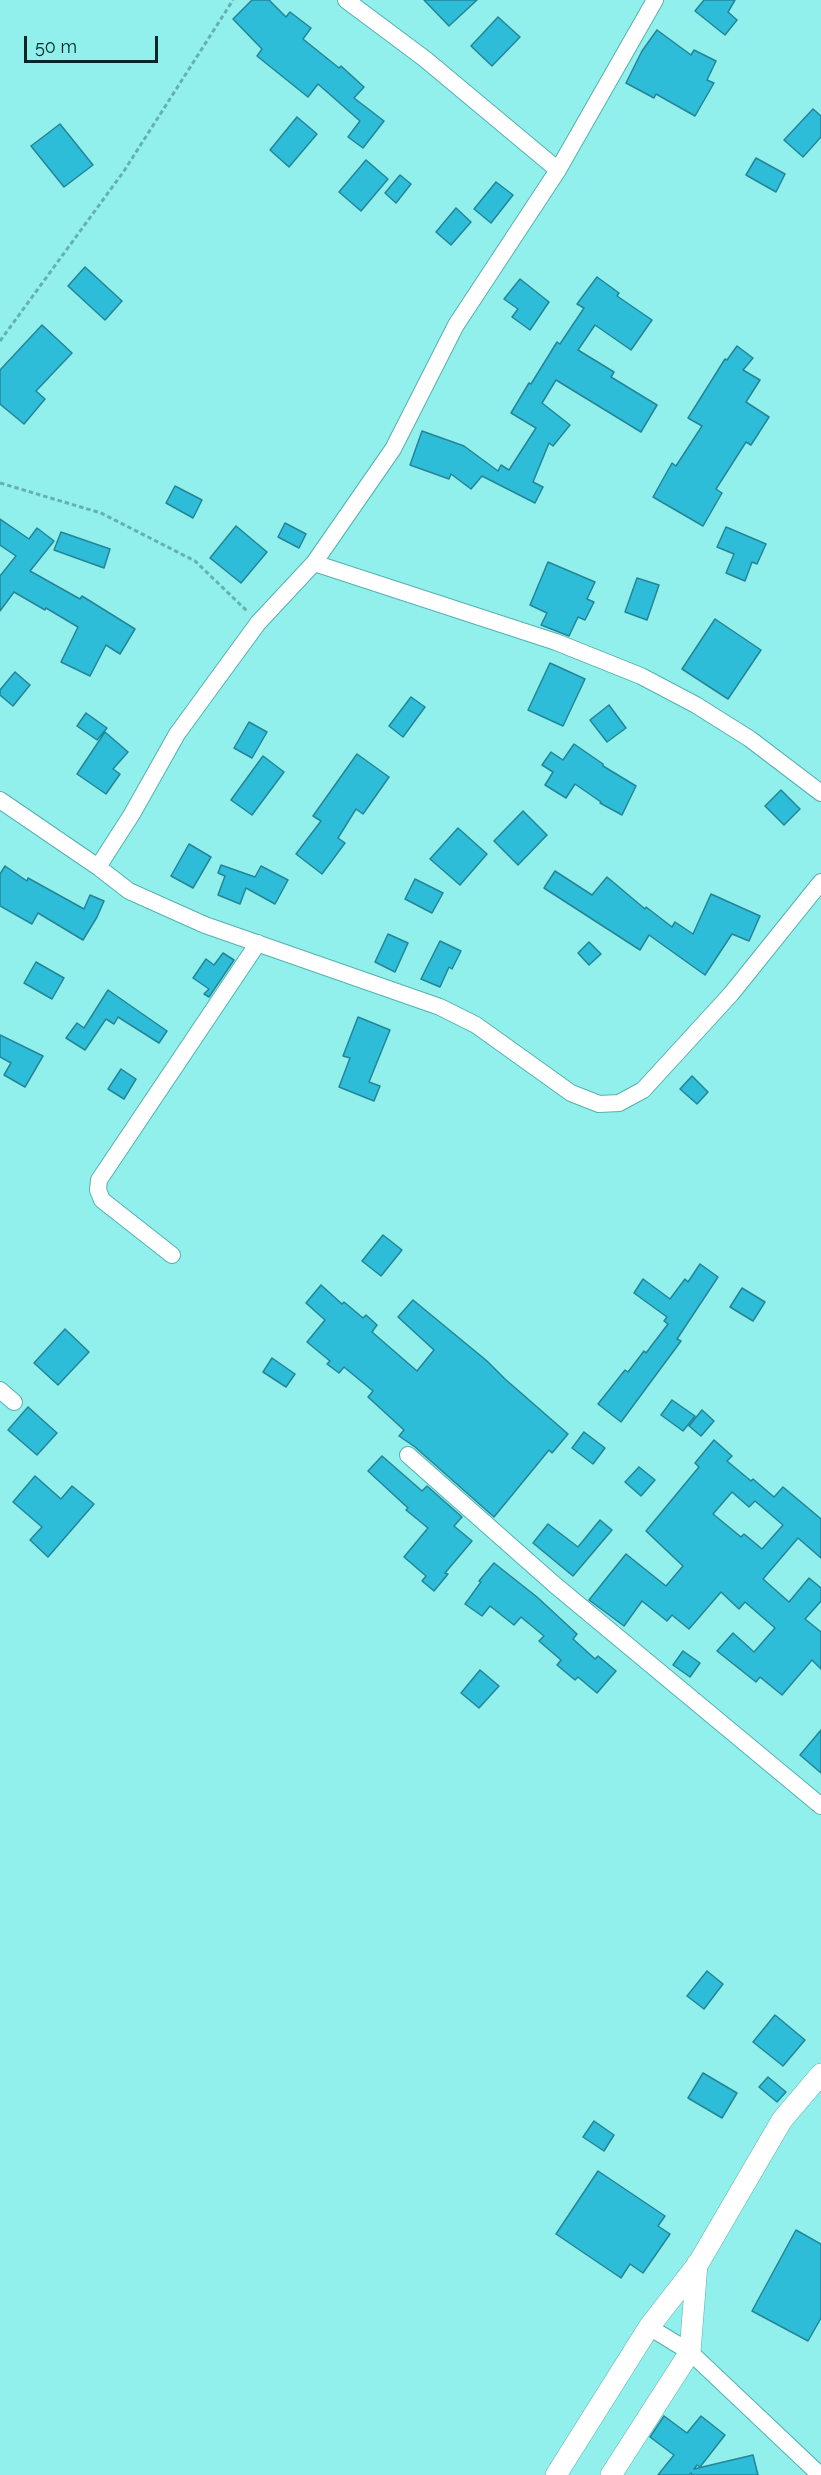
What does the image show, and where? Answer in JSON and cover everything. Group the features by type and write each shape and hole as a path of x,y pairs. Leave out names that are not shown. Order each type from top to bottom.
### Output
{"street":[{"path":"346,0 424,59 558,170"},
{"path":"98,867 132,814 177,734 258,623 314,563 393,449 456,325 558,170 655,0"},
{"path":"314,563 556,642 641,676 696,705 750,739 821,793"},
{"path":"0,800 129,891 205,925 441,1007 476,1025 572,1093 599,1104 619,1103 643,1090 731,994 821,882"},
{"path":"172,1256 102,1200 98,1190 99,1180 258,943"},
{"path":"0,1390 14,1402"},
{"path":"408,1455 646,1662 821,1806"},
{"path":"556,2475 649,2326 698,2264 782,2120 821,2074"},
{"path":"611,2475 690,2352 698,2264"},
{"path":"649,2326 690,2352 820,2475"}],"path":[{"path":"0,340 123,171 232,0"},
{"path":"0,483 101,513 195,561 258,623"}],"building":[{"path":"252,0 269,0 286,17 290,12 311,28 303,39 339,68 341,66 364,87 354,98 384,121 363,148 348,137 360,121 318,84 308,97 257,56 262,49 233,19"},
{"path":"424,0 477,0 449,26"},
{"path":"704,0 735,0 728,12 737,20 725,35 695,11"},
{"path":"498,17 520,37 492,66 471,46"},
{"path":"657,30 691,55 694,50 716,61 707,80 714,83 695,116 656,94 654,98 626,83 642,51"},
{"path":"813,109 821,116 821,137 803,157 784,140"},
{"path":"297,117 317,134 289,167 270,150"},
{"path":"60,124 93,165 64,187 31,146"},
{"path":"756,158 785,174 776,192 746,175"},
{"path":"366,160 388,179 361,211 339,192"},
{"path":"400,175 411,184 396,203 385,193"},
{"path":"496,182 513,195 491,223 474,209"},
{"path":"456,208 471,222 451,245 436,232"},
{"path":"85,267 122,301 105,320 68,286"},
{"path":"597,277 619,293 617,296 652,320 631,350 595,325 578,350 614,372 611,377 657,405 641,432 556,380 542,403 570,425 553,446 549,443 533,482 543,487 535,503 482,476 471,489 451,474 449,479 410,465 422,431 464,446 498,471 501,465 509,470 536,428 511,413 557,342 560,344 584,308 577,304"},
{"path":"520,279 549,302 530,330 512,317 518,309 504,299"},
{"path":"42,325 72,353 36,391 45,399 24,424 0,404 0,370"},
{"path":"737,346 753,358 743,370 760,380 746,402 769,417 751,445 746,442 716,489 722,493 703,526 653,497 672,463 676,466 702,426 688,418 725,359 727,360"},
{"path":"175,486 202,500 193,518 166,503"},
{"path":"0,519 29,539 37,528 54,541 30,571 80,599 82,596 135,629 120,654 106,645 90,676 61,662 78,627 14,592 0,611 0,576 16,556 0,545"},
{"path":"285,523 306,534 299,548 278,537"},
{"path":"236,526 267,552 241,583 210,558"},
{"path":"726,527 766,544 757,564 752,562 745,581 726,573 734,554 717,547"},
{"path":"61,532 110,549 104,568 54,550"},
{"path":"548,562 595,582 587,599 594,602 585,620 578,617 569,636 541,625 547,613 530,605"},
{"path":"637,578 659,585 647,620 625,612"},
{"path":"715,619 761,650 728,699 682,669"},
{"path":"550,663 585,679 563,726 528,710"},
{"path":"15,672 30,685 13,706 0,695 0,690"},
{"path":"411,697 425,707 403,737 389,726"},
{"path":"609,705 626,728 607,742 590,720"},
{"path":"86,713 107,728 97,740 77,726"},
{"path":"249,722 267,732 252,758 234,748"},
{"path":"105,732 128,752 113,769 120,774 106,794 77,774"},
{"path":"574,744 603,766 636,786 622,815 600,803 575,784 566,798 545,785 553,772 542,765 551,752 563,760"},
{"path":"357,754 389,777 363,814 356,809 338,838 345,843 322,874 296,854 321,821 313,816"},
{"path":"263,756 284,772 252,815 231,800"},
{"path":"781,790 800,809 784,825 765,806"},
{"path":"523,811 547,835 518,865 494,841"},
{"path":"458,828 487,854 460,885 430,859"},
{"path":"189,844 211,857 193,888 171,876"},
{"path":"221,865 255,877 261,866 288,880 275,904 246,888 240,904 218,895 225,876 218,873"},
{"path":"5,866 27,881 28,878 84,909 90,895 104,901 83,940 38,913 32,924 0,906 0,874"},
{"path":"555,871 592,895 607,877 645,909 646,907 672,927 675,922 693,934 711,894 760,916 749,941 732,934 705,975 649,935 640,950 544,888"},
{"path":"415,879 443,893 432,913 405,899"},
{"path":"388,934 408,943 395,972 375,962"},
{"path":"440,941 461,951 452,969 449,967 440,987 421,979"},
{"path":"589,942 601,954 589,965 578,953"},
{"path":"223,953 234,960 209,997 204,994 209,989 193,978 206,959 214,965"},
{"path":"36,962 64,978 52,999 24,983"},
{"path":"108,990 167,1031 159,1043 118,1017 114,1024 106,1019 85,1050 66,1038 77,1023 84,1028"},
{"path":"358,1017 390,1030 369,1082 380,1086 374,1101 339,1087 350,1058 343,1056"},
{"path":"0,1035 43,1056 25,1087 4,1075 11,1063 0,1057"},
{"path":"121,1069 136,1079 124,1099 108,1089"},
{"path":"692,1076 708,1092 697,1104 680,1089"},
{"path":"383,1235 402,1250 381,1276 362,1261"},
{"path":"700,1264 718,1277 677,1339 681,1341 621,1422 598,1404 625,1370 628,1372 644,1351 646,1353 668,1324 664,1321 667,1317 634,1293 643,1279 670,1299 685,1279 688,1282"},
{"path":"321,1285 342,1304 344,1302 363,1318 366,1315 377,1325 372,1332 417,1371 434,1350 398,1317 413,1300 487,1361 568,1434 552,1453 549,1450 494,1517 415,1447 399,1436 404,1430 368,1397 373,1391 344,1367 339,1373 327,1364 330,1361 307,1342 325,1320 306,1303"},
{"path":"742,1288 765,1302 753,1321 730,1307"},
{"path":"65,1329 89,1352 58,1385 34,1363"},
{"path":"272,1358 295,1374 286,1387 263,1372"},
{"path":"672,1400 695,1416 683,1431 661,1415"},
{"path":"28,1407 57,1433 37,1455 8,1430"},
{"path":"702,1410 714,1421 701,1436 689,1426"},
{"path":"584,1432 605,1448 593,1464 572,1448"},
{"path":"714,1440 732,1456 727,1461 751,1481 753,1479 774,1497 783,1487 821,1519 821,1558 798,1538 763,1579 789,1602 809,1578 821,1588 821,1601 805,1619 821,1632 821,1669 812,1660 782,1695 760,1677 756,1682 717,1651 733,1633 754,1652 775,1628 745,1602 739,1609 721,1592 689,1629 672,1615 667,1621 642,1601 624,1626 589,1600 626,1554 666,1586 683,1566 646,1531 699,1467 695,1463","holes":["732,1492 749,1507 755,1501 783,1525 762,1549 744,1534 741,1537 713,1514"]},
{"path":"382,1456 422,1491 427,1486 462,1517 454,1526 472,1541 445,1573 448,1574 434,1591 422,1581 426,1576 404,1557 428,1528 406,1510 408,1508 368,1471"},
{"path":"639,1467 655,1480 641,1496 625,1482"},
{"path":"35,1476 61,1499 72,1486 94,1504 48,1557 30,1540 42,1527 13,1502"},
{"path":"600,1520 612,1530 573,1576 533,1543 548,1524 578,1547"},
{"path":"494,1563 537,1597 577,1634 573,1639 595,1659 598,1656 616,1671 597,1693 578,1677 575,1680 557,1665 561,1660 539,1641 544,1636 521,1617 514,1625 490,1606 482,1616 465,1604 481,1582 479,1581"},
{"path":"683,1651 700,1663 690,1677 673,1665"},
{"path":"480,1670 499,1686 479,1708 461,1693"},
{"path":"821,1730 821,1773 800,1755"},
{"path":"707,1971 723,1984 704,2009 687,1996"},
{"path":"775,2015 805,2040 783,2066 753,2042"},
{"path":"703,2073 737,2093 722,2118 688,2098"},
{"path":"768,2077 786,2092 777,2102 759,2087"},
{"path":"594,2121 614,2135 604,2151 583,2137"},
{"path":"598,2171 665,2216 658,2226 670,2234 643,2273 630,2264 621,2278 556,2234"},
{"path":"796,2230 821,2244 821,2318 808,2341 752,2311"},
{"path":"664,2416 687,2433 701,2416 725,2435 700,2467 697,2465 694,2469 753,2455 758,2475 692,2475 691,2473 689,2475 658,2475 674,2455 650,2437"}]}
